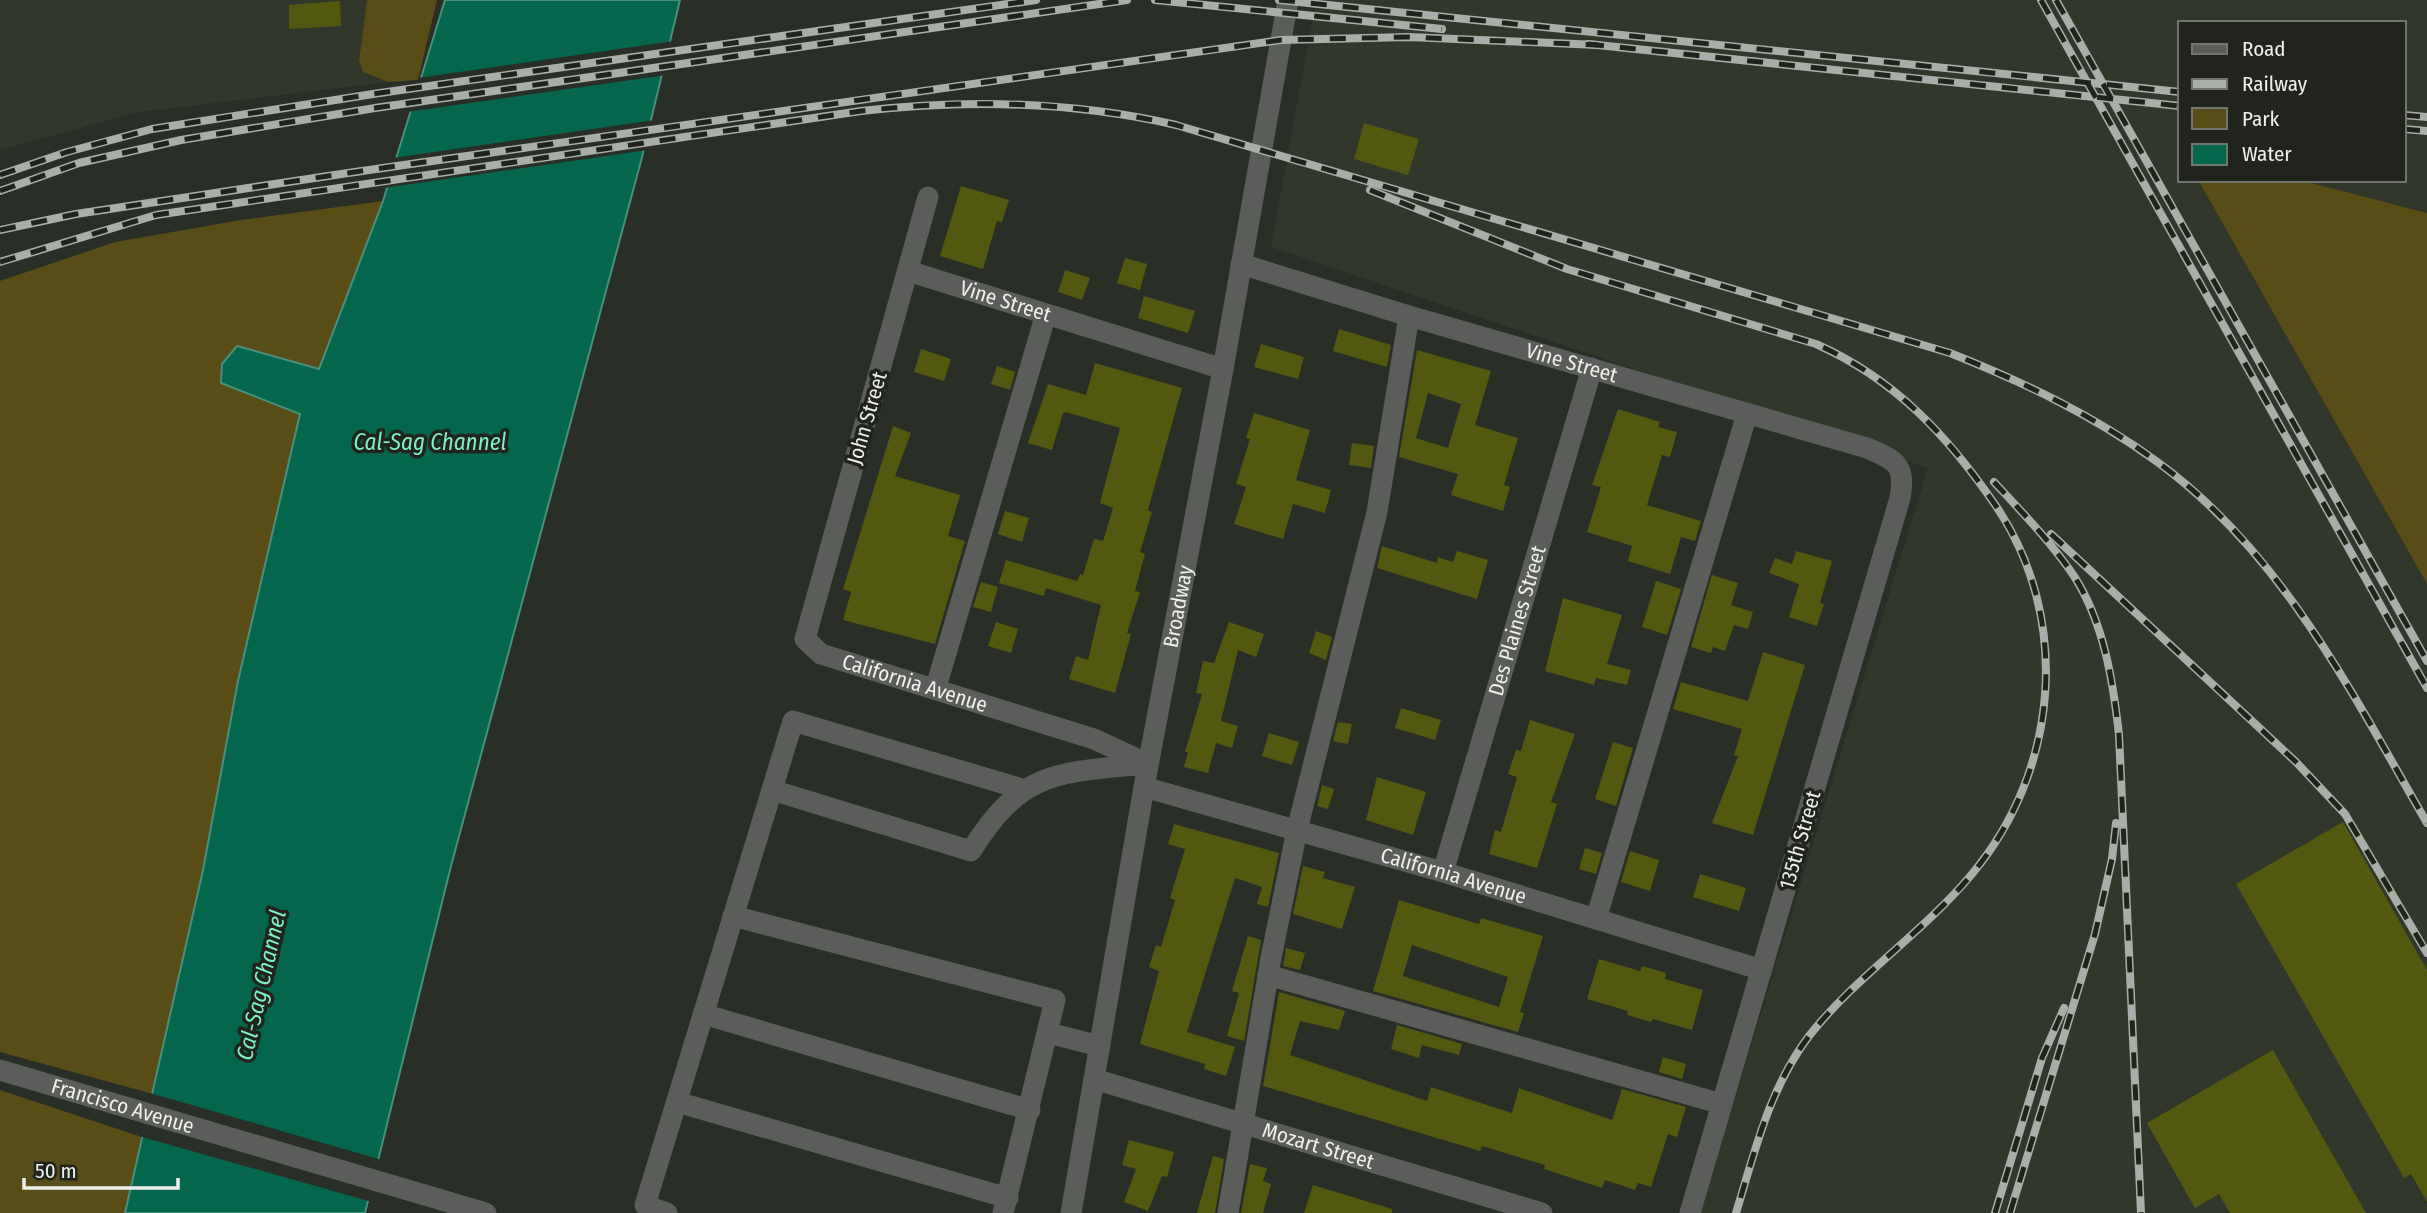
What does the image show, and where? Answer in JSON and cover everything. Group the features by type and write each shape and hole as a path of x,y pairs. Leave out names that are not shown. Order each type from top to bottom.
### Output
{"street":[{"name":"Broadway","path":"1071,1213 1144,786 1223,369 1288,0"},
{"name":"John Street","path":"805,639 928,197"},
{"name":"Vine Street","path":"1241,264 1409,316 1867,448 1888,457 1899,466"},
{"name":"Vine Street","path":"908,271 1223,369"},
{"path":"936,687 1046,314"},
{"path":"1228,1213 1245,1125 1268,975 1297,830 1377,512 1409,316"},
{"name":"Des Plaines Street","path":"1443,872 1592,368"},
{"path":"1596,919 1747,414"},
{"name":"135th Street","path":"1690,1213 1900,498 1903,481 1899,466"},
{"name":"California Avenue","path":"805,639 821,654 936,687 1094,739 1148,764"},
{"path":"667,1213 645,1205 793,721 1022,789"},
{"path":"772,790 971,850 993,816 1022,789 1060,772 1148,764"},
{"name":"California Avenue","path":"1144,786 1443,872 1762,970"},
{"path":"677,1102 1005,1205 1055,1000 733,916"},
{"path":"1268,975 1722,1104"},
{"path":"703,1014 1030,1110"},
{"path":"1048,1033 1100,1046"},
{"name":"Francisco Avenue","path":"0,1070 486,1213"},
{"name":"Mozart Street","path":"1094,1080 1542,1213"}],"shaded area":[{"path":"0,0 367,0 359,61 363,72 388,82 139,112 0,150"},
{"path":"1316,0 2427,0 2427,213 2308,182 2406,182 2406,21 2178,21 2178,182 2199,182 2427,584 2427,1213 1700,1213 1928,468 1271,247"}],"green space":[{"path":"367,0 437,0 418,80 388,82 363,72 359,61"},
{"path":"2199,182 2308,182 2427,213 2427,584"},
{"path":"383,201 319,370 237,346 221,383 301,413 238,681 203,870 153,1094 0,1052 0,281 115,242 241,220"},
{"path":"0,1090 142,1137 125,1213 0,1213"}],"water":[{"name":"Cal-Sag Channel","path":"445,0 680,0 641,161 451,866 365,1213 125,1213 203,870 238,681 300,414 221,383 222,364 237,346 319,369 383,201"}],"pier":[{"path":"674,41 666,75 407,112 418,78"},
{"path":"655,120 648,150 384,188 393,158"},
{"path":"150,1093 382,1160 372,1202 139,1136"}],"building":[{"path":"340,1 341,26 289,29 289,5"},
{"path":"1364,123 1419,139 1408,175 1354,159"},
{"path":"961,186 1009,200 1002,222 997,221 983,269 940,256"},
{"path":"1125,258 1147,264 1140,290 1117,283"},
{"path":"1065,270 1090,278 1082,300 1058,292"},
{"path":"1144,296 1195,311 1188,333 1138,318"},
{"path":"1339,329 1391,345 1387,367 1333,351"},
{"path":"1261,344 1304,357 1298,379 1254,367"},
{"path":"921,349 951,359 944,381 914,372"},
{"path":"1417,350 1491,371 1475,425 1518,438 1504,485 1510,487 1503,511 1451,495 1458,474 1399,457","holes":["1428,393 1461,404 1448,448 1416,438"]},
{"path":"1095,363 1182,388 1148,510 1152,512 1140,552 1145,554 1135,591 1140,592 1127,633 1131,634 1115,693 1069,679 1076,656 1088,660 1101,605 1046,588 1044,596 999,583 1006,560 1077,581 1080,574 1083,575 1094,539 1103,541 1113,508 1100,503 1120,428 1066,412 1063,413 1052,450 1028,443 1048,384 1086,395"},
{"path":"997,366 1015,372 1010,390 991,384"},
{"path":"1618,409 1660,422 1658,427 1677,432 1670,457 1662,455 1647,505 1701,521 1695,541 1681,537 1670,574 1628,561 1632,546 1587,532 1601,487 1592,485"},
{"path":"1254,413 1310,430 1296,480 1331,490 1325,513 1293,504 1283,539 1234,524 1246,487 1236,484 1250,439 1246,438"},
{"path":"893,426 911,433 895,476 960,495 948,536 965,541 935,644 843,620 851,592 843,589"},
{"path":"1352,443 1374,446 1371,468 1349,465"},
{"path":"1005,511 1029,518 1022,542 998,534"},
{"path":"1382,546 1437,563 1438,557 1453,562 1457,551 1488,560 1477,599 1377,568"},
{"path":"1796,551 1832,561 1820,603 1824,604 1817,626 1789,617 1799,584 1769,573 1775,558 1792,564"},
{"path":"1712,575 1738,583 1731,605 1753,612 1748,629 1734,625 1725,651 1713,647 1711,653 1691,647"},
{"path":"1656,581 1681,589 1667,635 1642,627"},
{"path":"981,582 998,587 991,612 973,607"},
{"path":"1563,598 1622,615 1607,664 1631,670 1627,685 1596,678 1594,685 1545,671"},
{"path":"996,622 1018,629 1011,653 988,646"},
{"path":"1229,622 1264,634 1256,657 1238,650 1221,721 1238,726 1232,748 1216,743 1208,773 1184,767 1188,752 1185,752 1202,694 1196,693 1203,661 1214,663"},
{"path":"1316,631 1332,637 1326,660 1309,653"},
{"path":"1763,652 1805,665 1753,835 1712,823 1738,756 1734,755 1742,729 1673,709 1681,682 1748,701"},
{"path":"1401,708 1441,720 1435,740 1395,728"},
{"path":"1530,720 1575,734 1551,802 1557,804 1537,868 1489,854 1495,830 1501,832 1517,777 1508,774 1516,750 1521,751"},
{"path":"1338,722 1352,724 1348,744 1333,741"},
{"path":"1269,733 1299,742 1292,765 1262,756"},
{"path":"1613,742 1633,748 1616,806 1595,799"},
{"path":"1377,777 1426,792 1413,835 1366,820"},
{"path":"1322,785 1334,789 1328,809 1317,806"},
{"path":"2343,822 2427,970 2427,1202 2411,1174 2404,1178 2236,884"},
{"path":"1174,824 1279,853 1268,907 1257,904 1262,887 1235,878 1187,1032 1235,1047 1226,1076 1204,1069 1205,1064 1140,1044 1159,971 1149,967 1156,945 1161,947 1175,900 1170,898 1185,849 1168,844"},
{"path":"1585,848 1602,853 1596,874 1579,869"},
{"path":"1630,851 1659,860 1650,891 1621,882"},
{"path":"1303,866 1325,872 1323,878 1355,887 1342,929 1293,914"},
{"path":"1700,874 1746,888 1739,911 1693,897"},
{"path":"1399,900 1479,924 1481,918 1543,936 1520,1012 1524,1013 1518,1032 1373,991","holes":["1412,945 1508,977 1499,1007 1403,976"]},
{"path":"1248,936 1261,940 1244,1041 1227,1036 1239,993 1232,991"},
{"path":"1286,948 1305,953 1300,970 1283,966"},
{"path":"1599,959 1640,971 1642,966 1666,973 1665,979 1703,990 1692,1030 1627,1015 1628,1011 1587,999"},
{"path":"1279,992 1345,1011 1339,1030 1300,1021 1290,1055 1427,1101 1431,1087 1512,1113 1519,1088 1612,1120 1622,1089 1686,1107 1677,1137 1668,1134 1651,1187 1638,1183 1635,1190 1605,1180 1602,1188 1544,1169 1545,1165 1482,1146 1480,1151 1263,1086"},
{"path":"1397,1025 1462,1044 1459,1055 1422,1045 1419,1058 1391,1049"},
{"path":"2273,1050 2366,1213 2230,1213 2219,1194 2195,1208 2147,1123"},
{"path":"1663,1057 1686,1064 1682,1079 1659,1072"},
{"path":"1129,1140 1174,1152 1167,1177 1162,1176 1148,1211 1124,1202 1136,1169 1122,1165"},
{"path":"1213,1156 1224,1159 1215,1213 1197,1213"},
{"path":"1250,1164 1267,1168 1263,1181 1271,1184 1263,1213 1241,1213"},
{"path":"1313,1185 1392,1209 1392,1213 1304,1213"}],"railway":[{"path":"0,175 67,152 152,129 373,94 1036,0"},
{"path":"0,191 79,163 181,140 375,108 1127,0"},
{"path":"1155,0 1442,29"},
{"path":"1279,0 2178,92"},
{"path":"2041,0 2427,688"},
{"path":"2056,0 2427,661"},
{"path":"0,230 76,214 348,173 1281,40 1409,37 1598,45"},
{"path":"1588,44 2178,106"},
{"path":"0,262 156,215 861,111 941,105 1019,105 1098,111 1176,125 1950,353 2031,388 2082,414 2156,461 2200,497 2241,537 2310,627 2371,724 2427,823"},
{"path":"2406,115 2427,117"},
{"path":"2406,129 2427,131"},
{"path":"1370,190 1567,269 1816,344 1871,374 1918,412 1978,480 2020,550 2037,597 2045,645 2045,693 2038,742 2023,789 2001,833 1972,874 1932,916 1827,1014 1795,1056 1773,1099 1736,1213"},
{"path":"1994,482 2046,539 2074,576 2093,613 2106,653 2119,735 2141,1213"},
{"path":"2051,534 2296,762 2345,814 2427,953"},
{"path":"2010,1213 2095,934 2112,859 2116,823"},
{"path":"1995,1213 2042,1058 2064,1008"}]}
